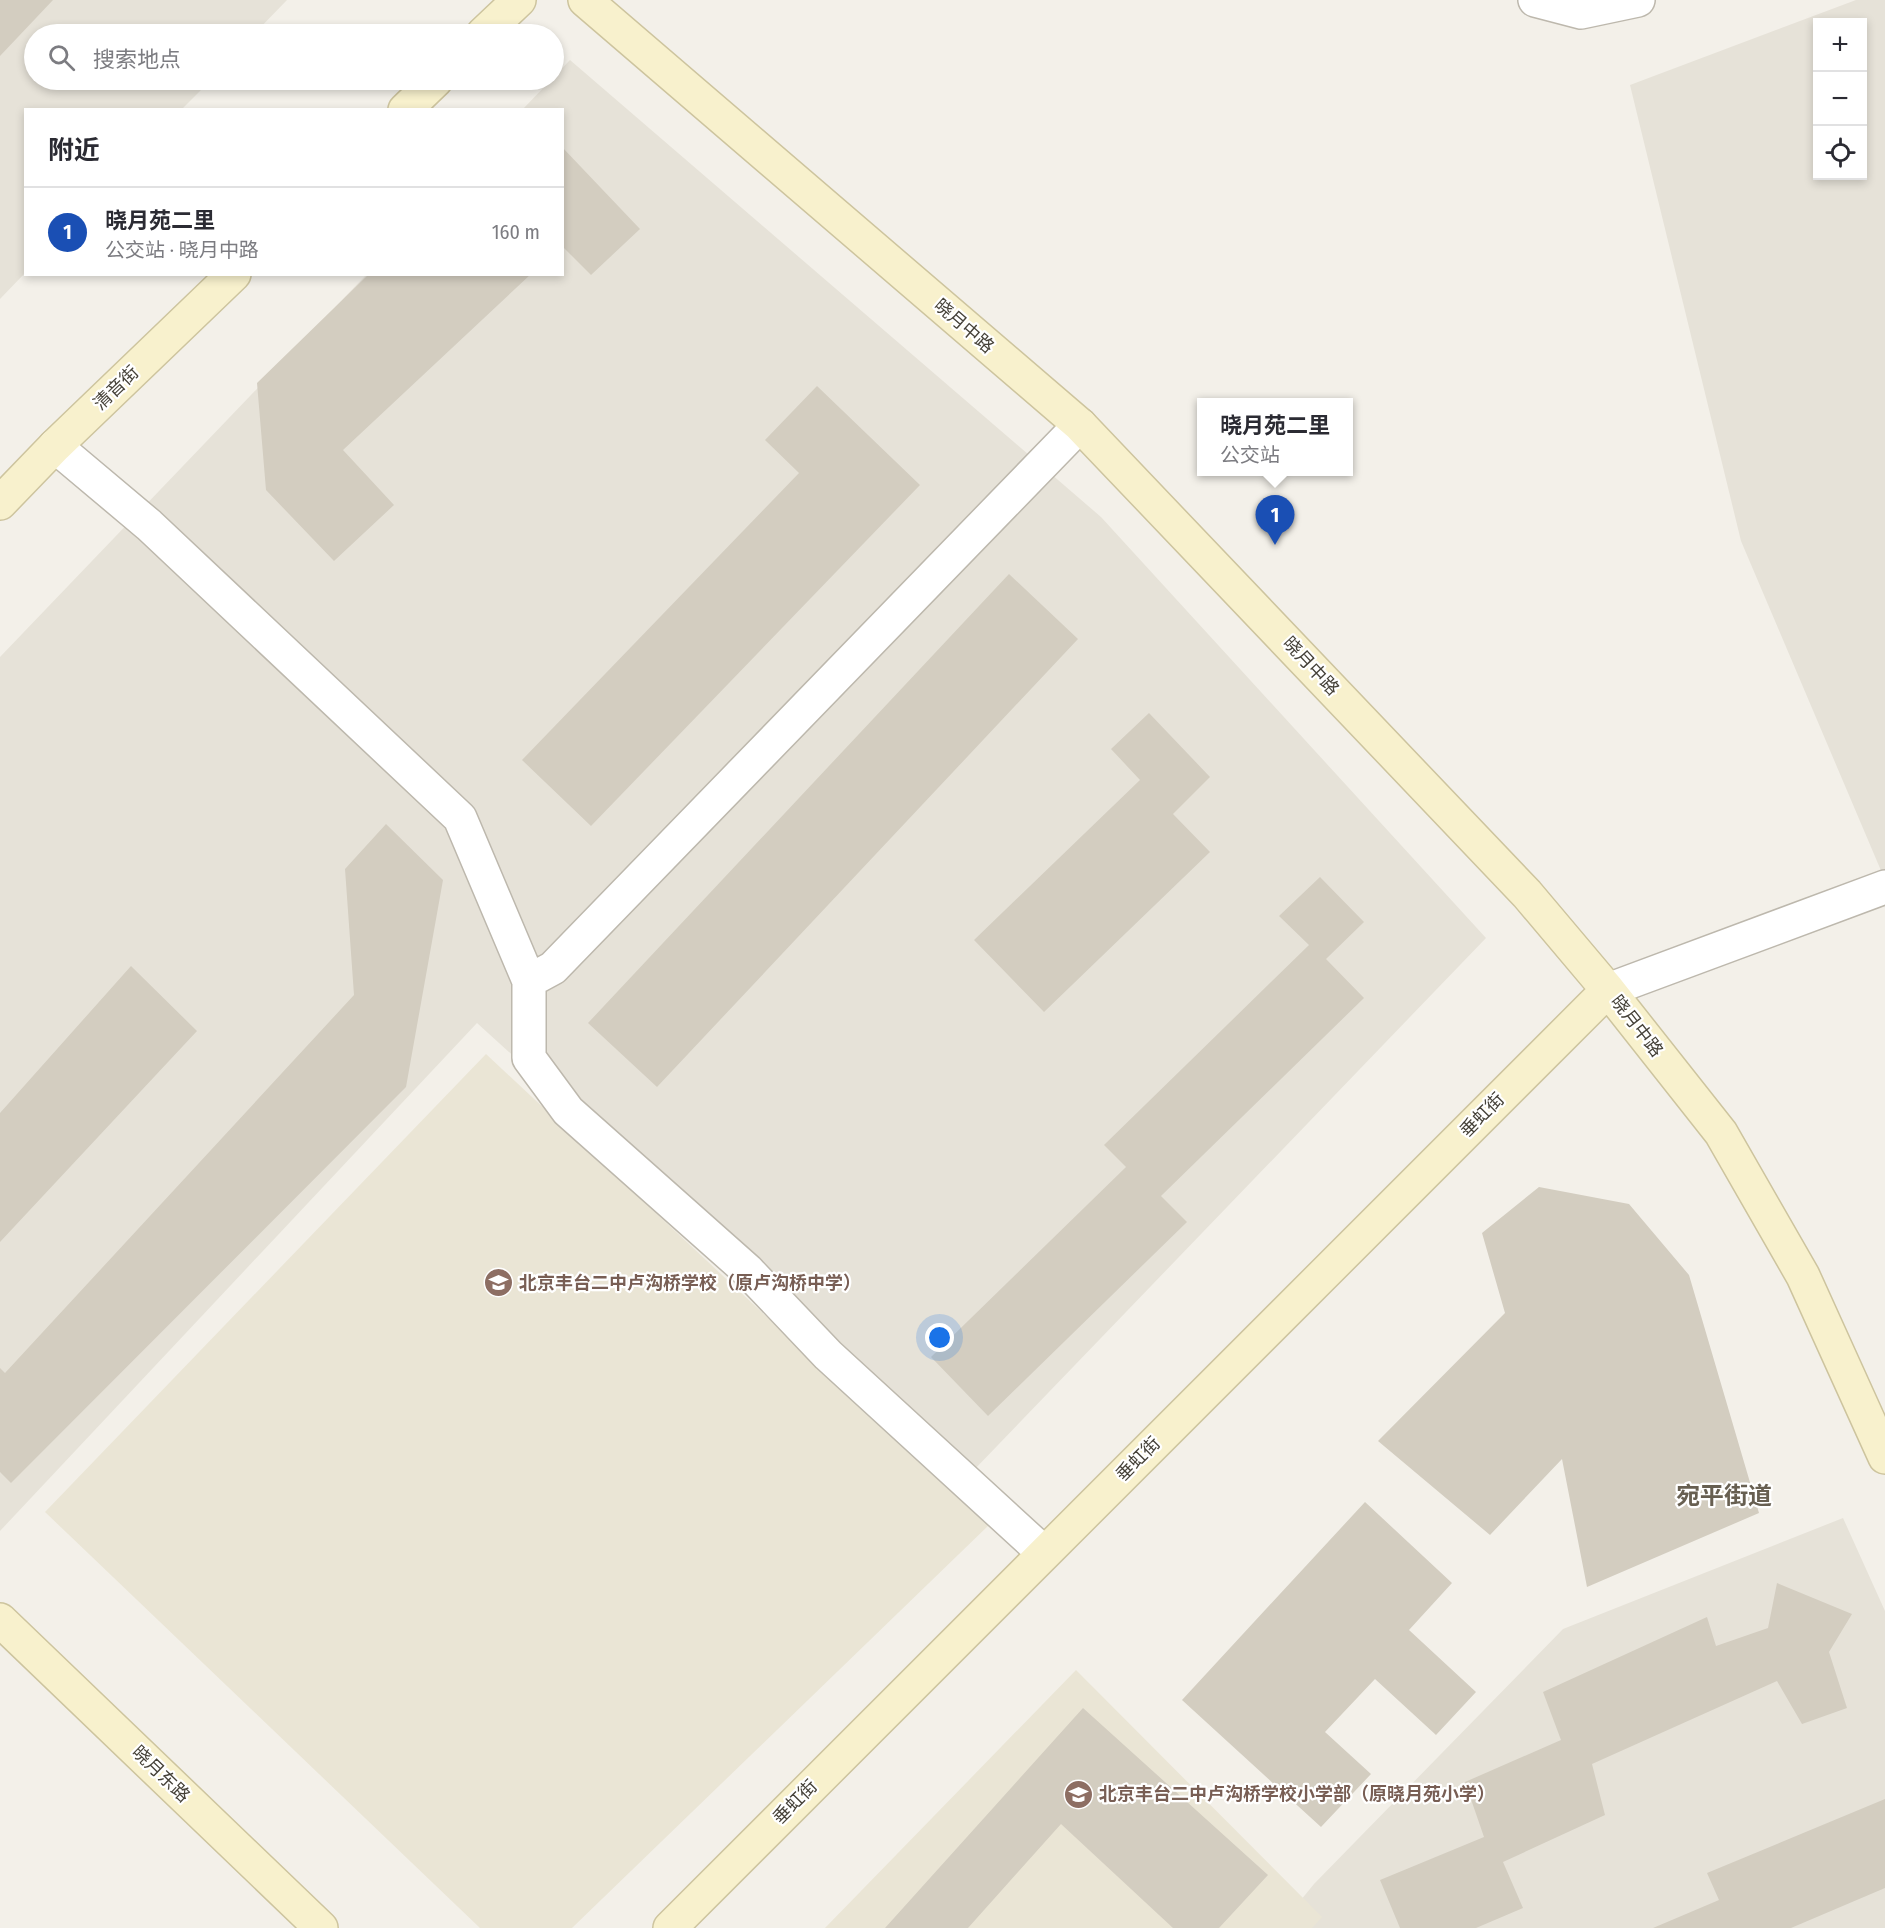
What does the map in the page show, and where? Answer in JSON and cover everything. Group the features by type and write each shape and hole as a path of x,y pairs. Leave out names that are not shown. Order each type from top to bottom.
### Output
{"street":[{"path":"494,24 519,0"},
{"name":"晓月中路","path":"585,0 1080,426 1527,894 1608,990 1721,1133 1803,1276 1885,1457"},
{"path":"1535,0 1581,12 1638,0"},
{"path":"407,108 426,90"},
{"name":"清音街","path":"0,503 55,446 232,276"},
{"path":"529,981 553,968 1080,426"},
{"path":"55,446 149,525 460,818 529,981 530,1058 568,1111 747,1270 828,1355 1044,1553"},
{"path":"1608,990 1885,887"},
{"name":"垂虹街","path":"670,1928 1608,990"},
{"name":"晓月东路","path":"0,1620 321,1928"}],"shaded area":[{"path":"0,0 287,0 264,24 24,24 24,90 201,90 183,108 24,108 24,274 0,299"},
{"path":"1856,0 1885,0 1885,880 1741,541 1630,85"},
{"path":"570,60 1101,517 1486,938 972,1472 477,1023 0,1531 0,657 365,276 564,276 564,108 524,108 541,90 564,90 564,66"},
{"name":"北京丰台二中卢沟桥学校（原卢沟桥中学）","path":"486,1054 989,1525 572,1928 480,1928 45,1512"},
{"path":"1843,1518 1885,1611 1885,1928 1278,1928 1314,1884 1563,1629"},
{"name":"北京丰台二中卢沟桥学校小学部（原晓月苑小学）","path":"1076,1670 1322,1917 1312,1928 825,1928"}],"building":[{"path":"0,0 53,0 30,24 24,24 24,31 0,56"},
{"path":"564,149 640,229 591,275 564,248"},
{"path":"367,276 529,276 343,450 394,505 334,561 266,490 257,383"},
{"path":"817,386 920,485 591,826 522,760 799,473 765,440"},
{"path":"1009,574 1078,639 657,1087 588,1023"},
{"path":"1149,713 1210,777 1173,814 1210,852 1044,1012 974,940 1140,780 1111,749"},
{"path":"386,824 443,880 406,1087 11,1483 0,1472 0,1368 5,1373 354,995 345,869"},
{"path":"1320,877 1364,922 1326,959 1364,998 1161,1196 1187,1222 988,1416 931,1357 1126,1167 1104,1145 1309,945 1279,916"},
{"path":"131,966 197,1031 0,1242 0,1113"},
{"path":"1539,1187 1629,1204 1689,1275 1759,1513 1587,1587 1562,1459 1490,1535 1378,1441 1505,1313 1482,1233"},
{"path":"1365,1502 1452,1583 1409,1630 1476,1692 1436,1735 1375,1679 1325,1732 1371,1774 1321,1827 1182,1700"},
{"path":"1777,1583 1852,1614 1829,1652 1847,1708 1802,1724 1777,1681 1592,1764 1605,1815 1503,1862 1523,1908 1476,1928 1400,1928 1380,1880 1484,1837 1465,1782 1561,1740 1543,1692 1707,1617 1716,1646 1768,1628"},
{"path":"1083,1708 1268,1875 1219,1928 1173,1928 1061,1824 968,1928 885,1928"},
{"path":"1885,1799 1885,1888 1791,1928 1653,1928 1719,1900 1707,1873"}],"place":[{"name":"晓月苑二里","path":"1275,545"},
{"name":"北京丰台二中卢沟桥学校（原卢沟桥中学）","path":"498,1283"},
{"name":"北京丰台二中卢沟桥学校小学部（原晓月苑小学）","path":"1078,1794"}],"district":[{"name":"宛平街道","path":"1724,1496"}]}
